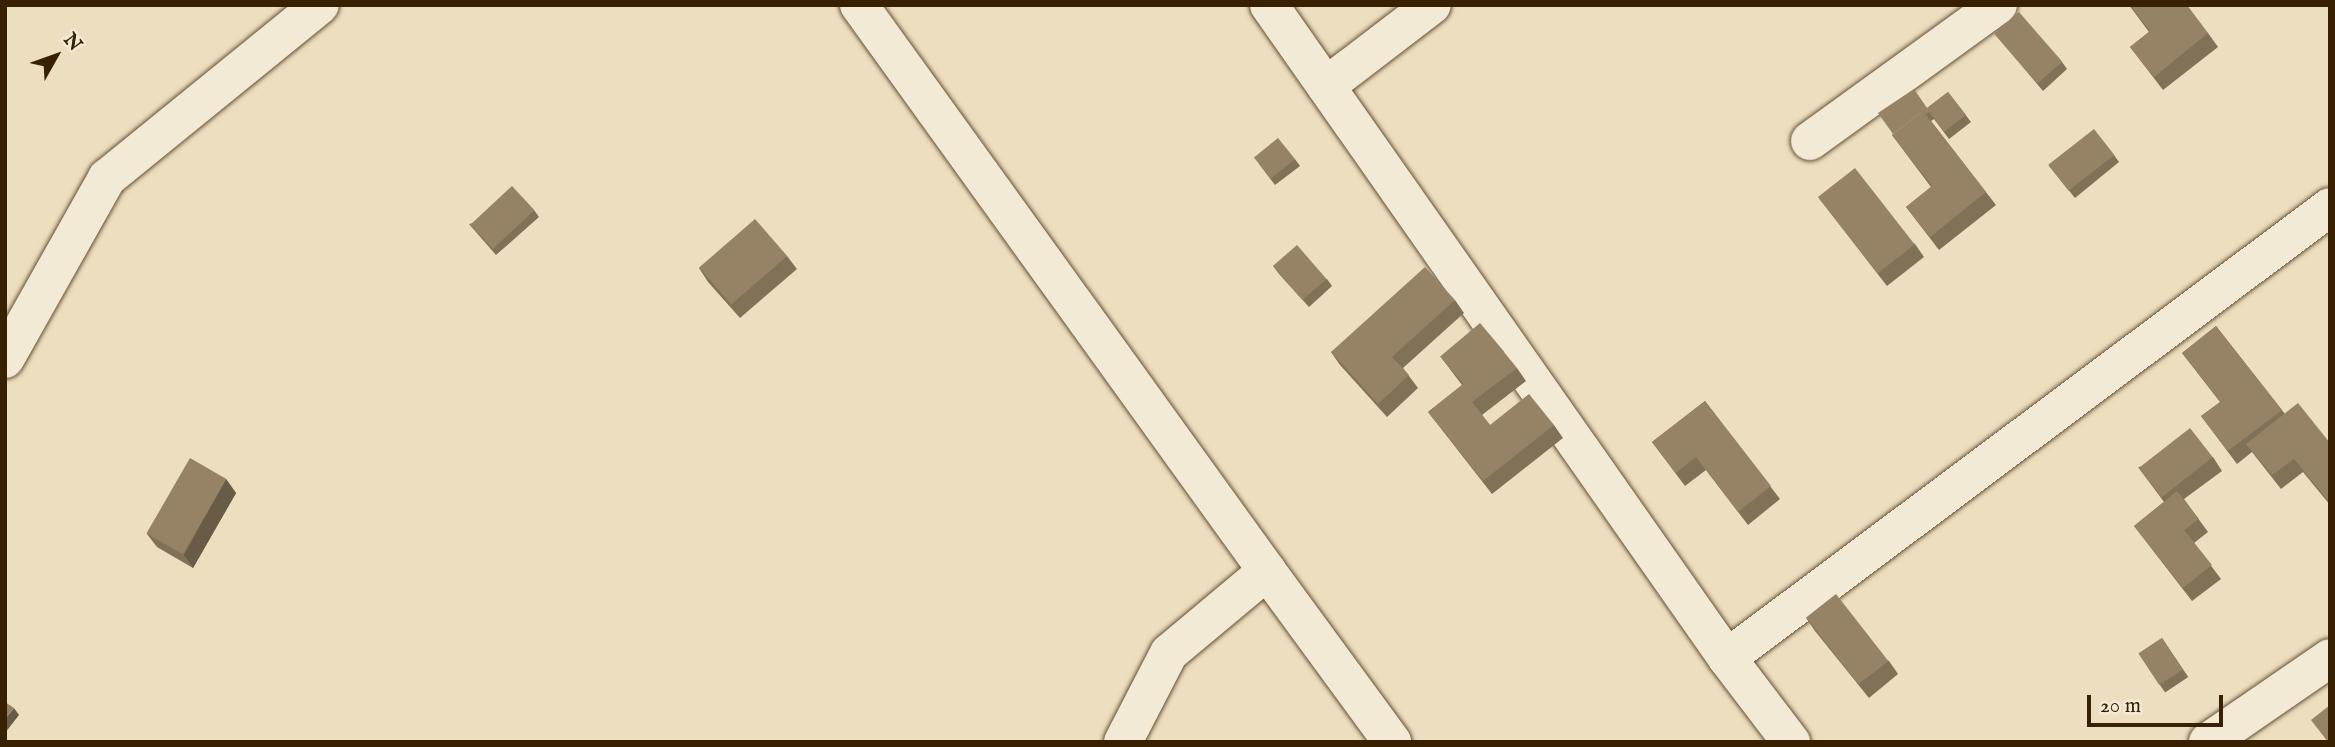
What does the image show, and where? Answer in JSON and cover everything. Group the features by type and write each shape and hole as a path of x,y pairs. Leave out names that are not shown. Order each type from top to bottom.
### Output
{"street":[{"path":"5,359 107,178 320,5"},
{"path":"860,5 1392,742"},
{"path":"1269,5 1727,658 1791,742"},
{"path":"1326,86 1432,5"},
{"path":"1810,141 1998,5"},
{"path":"1727,658 2330,207"},
{"path":"1123,742 1169,653 1267,571"},
{"path":"2208,742 2330,658"}],"building":[{"path":"2130,5 2187,5 2208,33 2154,77 2130,47 2150,31"},
{"path":"2019,12 2062,62 2037,83 1994,34"},
{"path":"1914,89 1927,108 1948,92 1966,115 1944,132 1929,112 1926,115 1923,111 1893,134 1878,113"},
{"path":"1923,111 1986,192 1930,237 1906,207 1932,186 1892,135"},
{"path":"2094,129 2114,155 2069,191 2048,165"},
{"path":"1278,138 1295,159 1271,178 1254,158"},
{"path":"1855,168 1915,244 1878,273 1818,197"},
{"path":"512,186 535,210 493,249 470,225"},
{"path":"755,219 787,256 731,305 699,268"},
{"path":"1297,245 1327,279 1302,300 1273,266"},
{"path":"1425,267 1455,300 1392,357 1409,375 1378,404 1331,352"},
{"path":"1480,323 1504,352 1465,386 1440,356"},
{"path":"2216,326 2282,410 2228,451 2201,416 2221,402 2182,353"},
{"path":"1504,352 1517,368 1472,402 1490,425 1529,394 1554,425 1483,481 1428,412"},
{"path":"1705,401 1771,486 1738,512 1696,457 1676,473 1652,442"},
{"path":"2298,403 2330,443 2330,503 2294,459 2272,475 2246,444"},
{"path":"2190,428 2213,457 2162,497 2139,468"},
{"path":"190,458 226,479 183,554 147,533"},
{"path":"2177,491 2199,519 2184,530 2212,565 2183,588 2134,526"},
{"path":"1836,594 1888,661 1858,684 1806,617"},
{"path":"2162,638 2183,670 2159,685 2139,653"},
{"path":"5,702 14,708 5,719"},
{"path":"2330,705 2330,742 2328,742 2311,720"}]}
